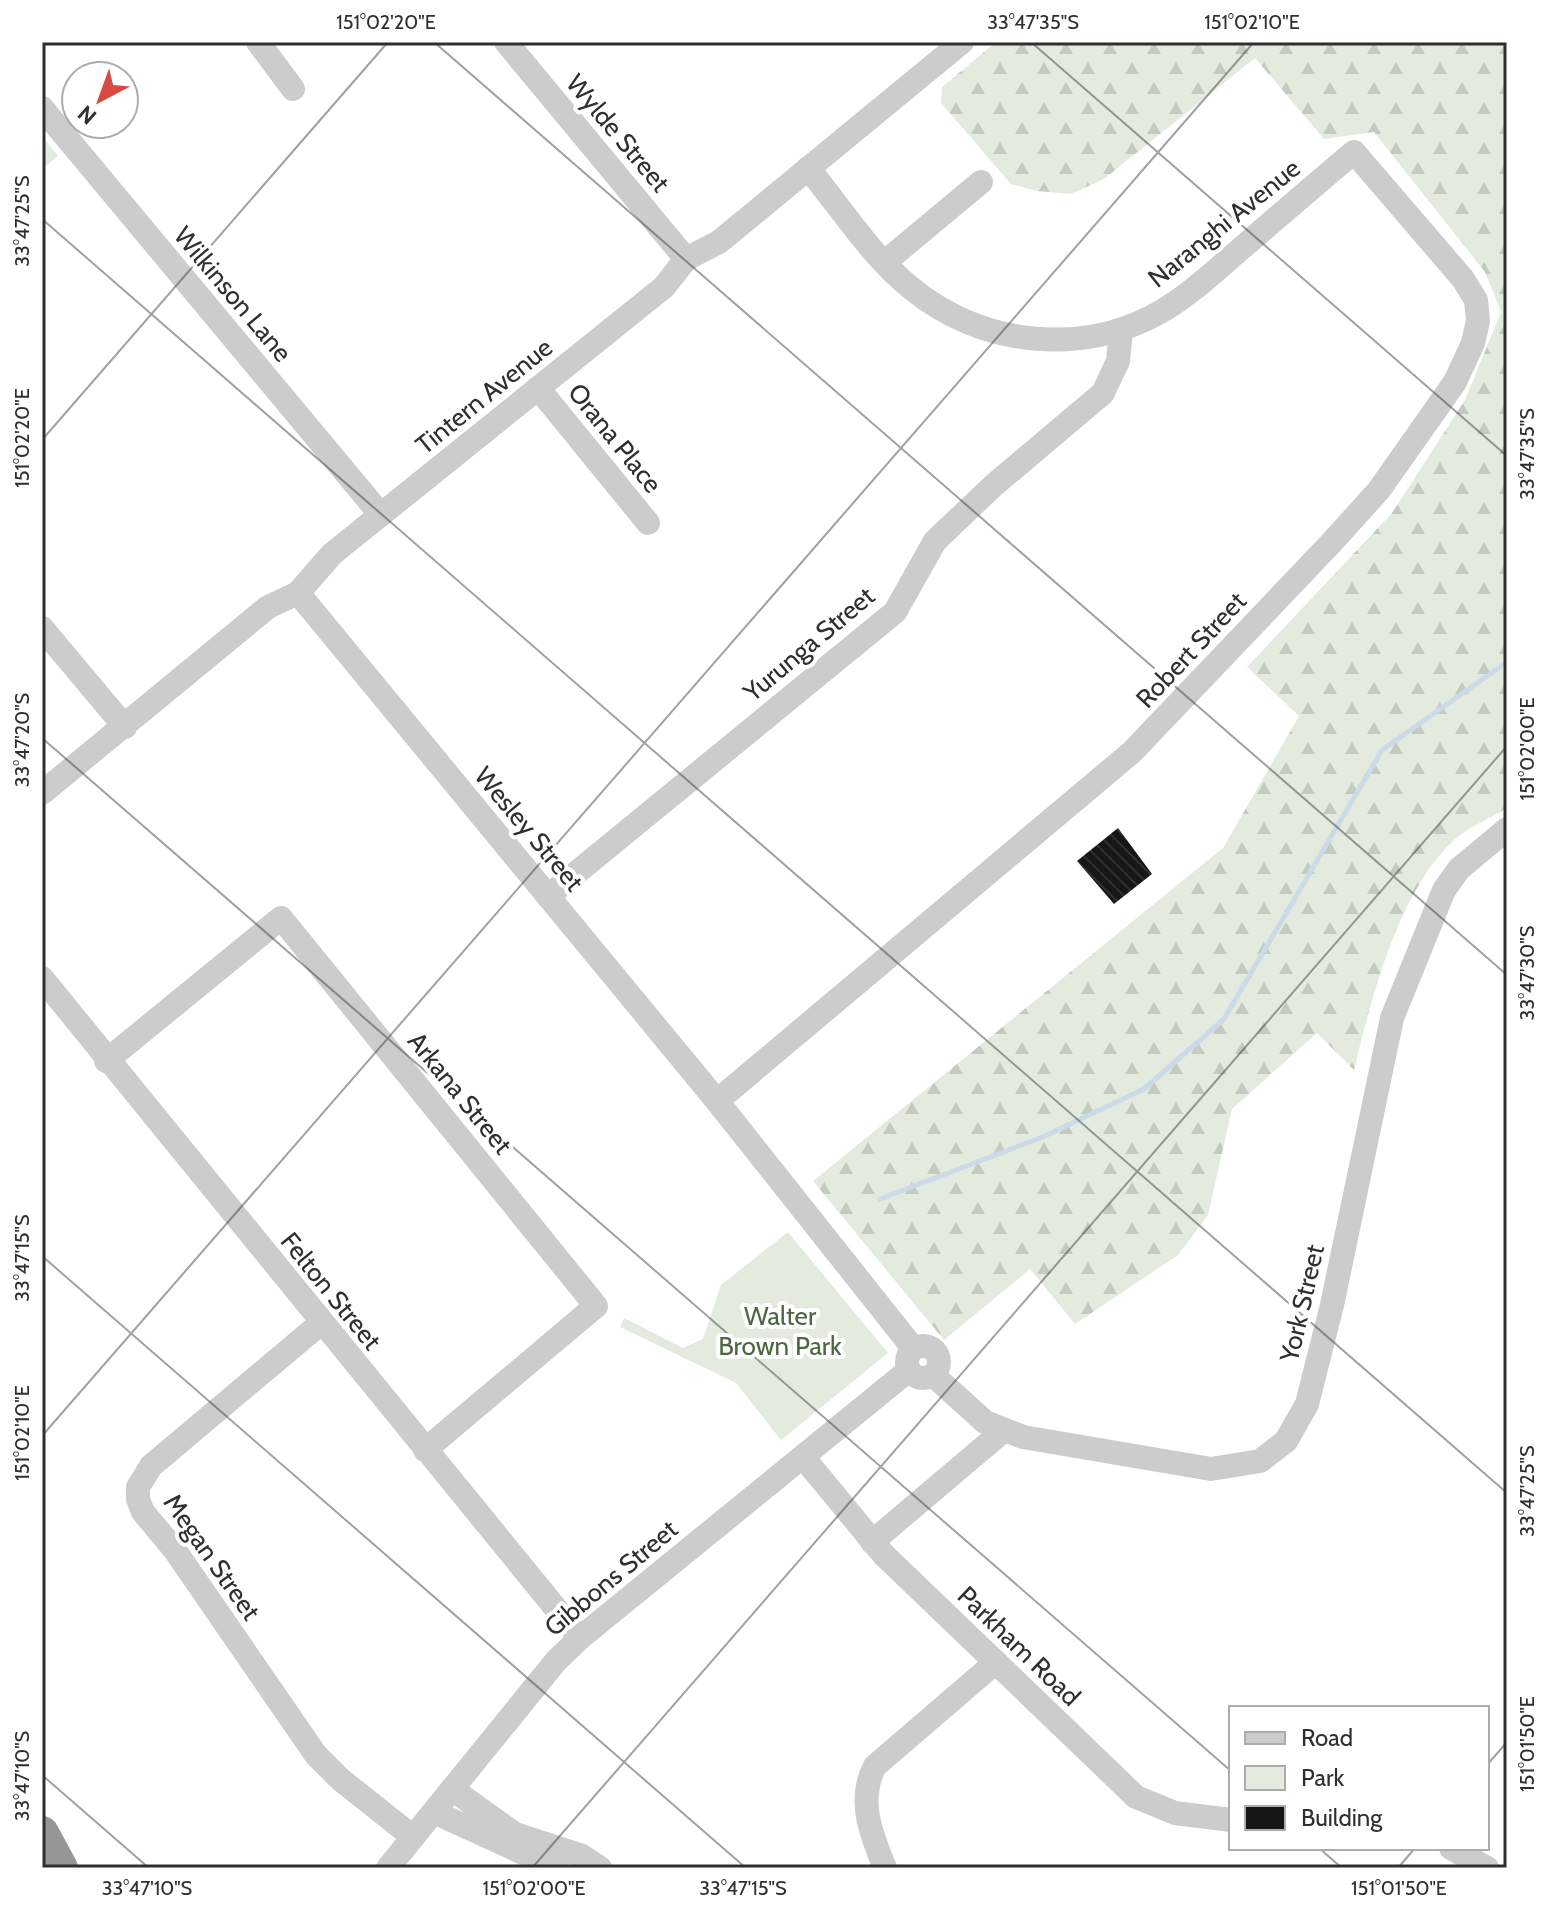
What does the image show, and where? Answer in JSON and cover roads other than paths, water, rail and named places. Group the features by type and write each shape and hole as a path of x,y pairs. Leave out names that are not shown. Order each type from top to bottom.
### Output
{"highway":[{"path":"42,1833 61,1868"}],"street":[{"path":"258,42 293,89"},
{"name":"Wylde Street","path":"506,42 686,259"},
{"name":"Tintern Avenue","path":"42,793 268,607 298,593 322,563 664,287 686,259 719,242 962,42"},
{"name":"Wilkinson Lane","path":"42,108 381,515"},
{"name":"Naranghi Avenue","path":"808,168 911,289 984,330 1029,339 1078,339 1121,330 1161,312 1195,288 1354,152"},
{"name":"Robert Street","path":"717,1101 1132,752 1342,531 1418,438 1455,382 1473,343 1478,321 1476,300 1463,279 1354,152"},
{"path":"885,262 981,182"},
{"name":"Yurunga Street","path":"548,896 895,612 935,541 994,485 1103,393 1118,361 1121,330"},
{"name":"Orana Place","path":"538,388 648,523"},
{"name":"Wesley Street","path":"298,593 717,1101"},
{"path":"42,628 125,727"},
{"name":"York Street","path":"717,1101 918,1365 967,1409 1003,1431 1023,1437 1211,1469 1260,1461 1286,1441 1307,1404 1332,1305 1392,1018 1444,890 1459,869 1507,829"},
{"name":"Arkana Street","path":"106,1061 281,918 596,1306 425,1450"},
{"name":"Felton Street","path":"42,978 106,1061 580,1638"},
{"name":"Megan Street","path":"321,1323 151,1466 138,1487 138,1499 143,1512 174,1549 316,1755 340,1779 413,1837"},
{"name":"Gibbons Street","path":"388,1868 556,1661 580,1638 918,1365"},
{"path":"872,1542 1003,1431"},
{"name":"Parkham Road","path":"803,1457 872,1542 1136,1797 1175,1813 1229,1820"},
{"path":"885,1868 864,1801 865,1789 875,1766 996,1662"},
{"path":"452,1789 515,1834 582,1856 600,1868"},
{"path":"434,1812 556,1868"},
{"path":"1455,1850 1487,1868"}],"waterway":[{"path":"880,1199 1045,1136 1144,1089 1224,1019 1382,750 1507,662"}],"park label":[{"name":"Walter Brown Park","path":"780,1331"}]}
